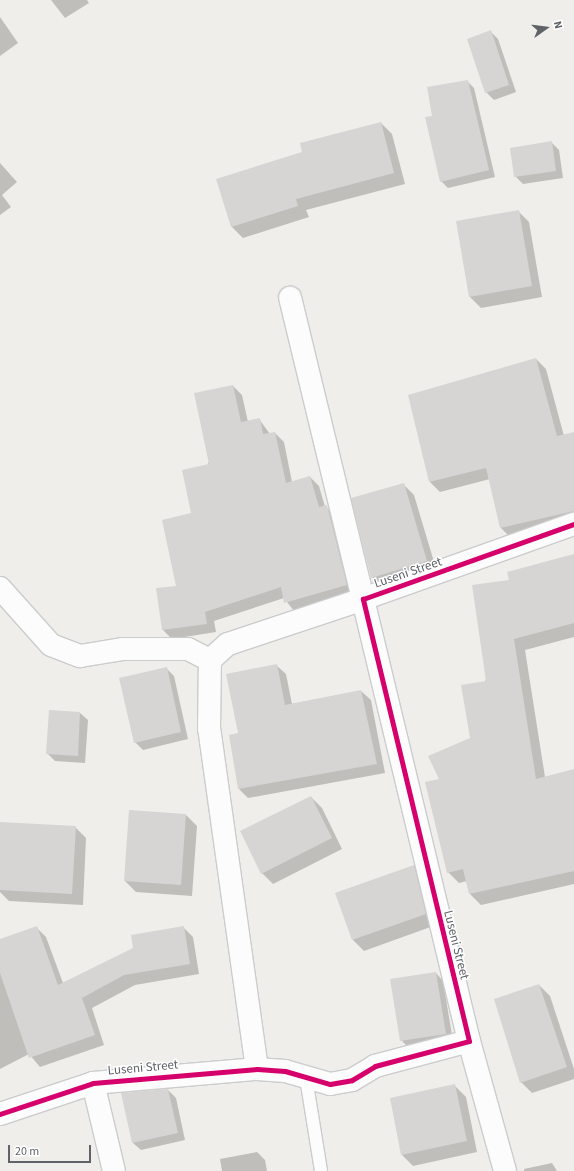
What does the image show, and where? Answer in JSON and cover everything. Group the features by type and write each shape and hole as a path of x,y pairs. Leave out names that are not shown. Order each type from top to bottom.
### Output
{"street":[{"path":"257,1069 209,729 210,660 228,644 363,599 290,298"},
{"name":"Luseni Street","path":"0,1114 93,1083 257,1069 285,1071 330,1084 352,1080 375,1066 469,1042 363,599 574,524"},
{"path":"0,588 51,645 80,656 123,649 188,649 210,660"},
{"path":"469,1042 505,1171"},
{"path":"93,1083 114,1171"}],"lane":[{"path":"306,1078 320,1171"}],"building":[{"path":"491,30 509,85 485,93 467,39"},
{"path":"468,80 489,170 440,182 425,117 432,116 427,87"},
{"path":"381,122 394,173 296,199 298,206 231,227 216,179 302,152 300,143"},
{"path":"552,141 556,171 514,177 510,148"},
{"path":"519,210 532,286 469,297 456,221"},
{"path":"536,358 557,436 574,432 574,511 500,528 486,468 429,482 408,395"},
{"path":"233,385 241,422 260,418 263,434 275,432 286,483 310,476 319,507 327,505 347,585 284,603 281,587 205,612 207,624 162,630 156,588 176,586 162,520 191,513 182,470 209,464 194,393"},
{"path":"404,483 427,561 371,578 351,498"},
{"path":"574,554 574,623 514,639 536,779 574,769 574,871 469,894 463,869 447,873 425,782 439,779 428,756 470,738 461,685 486,681 472,585 509,580 507,572"},
{"path":"277,664 285,705 361,690 377,764 238,789 229,735 238,733 226,674"},
{"path":"167,667 181,732 134,743 119,678"},
{"path":"49,710 80,712 78,756 46,754"},
{"path":"311,796 332,838 261,874 240,831"},
{"path":"129,810 186,814 181,885 124,881"},
{"path":"0,822 76,826 72,894 0,890"},
{"path":"414,865 426,914 352,940 335,893"},
{"path":"37,926 58,985 133,948 131,935 184,926 190,964 124,975 82,998 95,1035 29,1058 0,973 0,939"},
{"path":"436,972 446,1034 400,1041 390,979"},
{"path":"539,984 567,1067 520,1083 494,999"},
{"path":"455,1084 467,1141 401,1155 390,1098"},
{"path":"168,1089 178,1133 132,1143 121,1093"}],"cycle path":[{"path":"0,1114 93,1083 257,1069 285,1071 330,1084 352,1080 375,1066 469,1041 363,599 574,524"}]}
